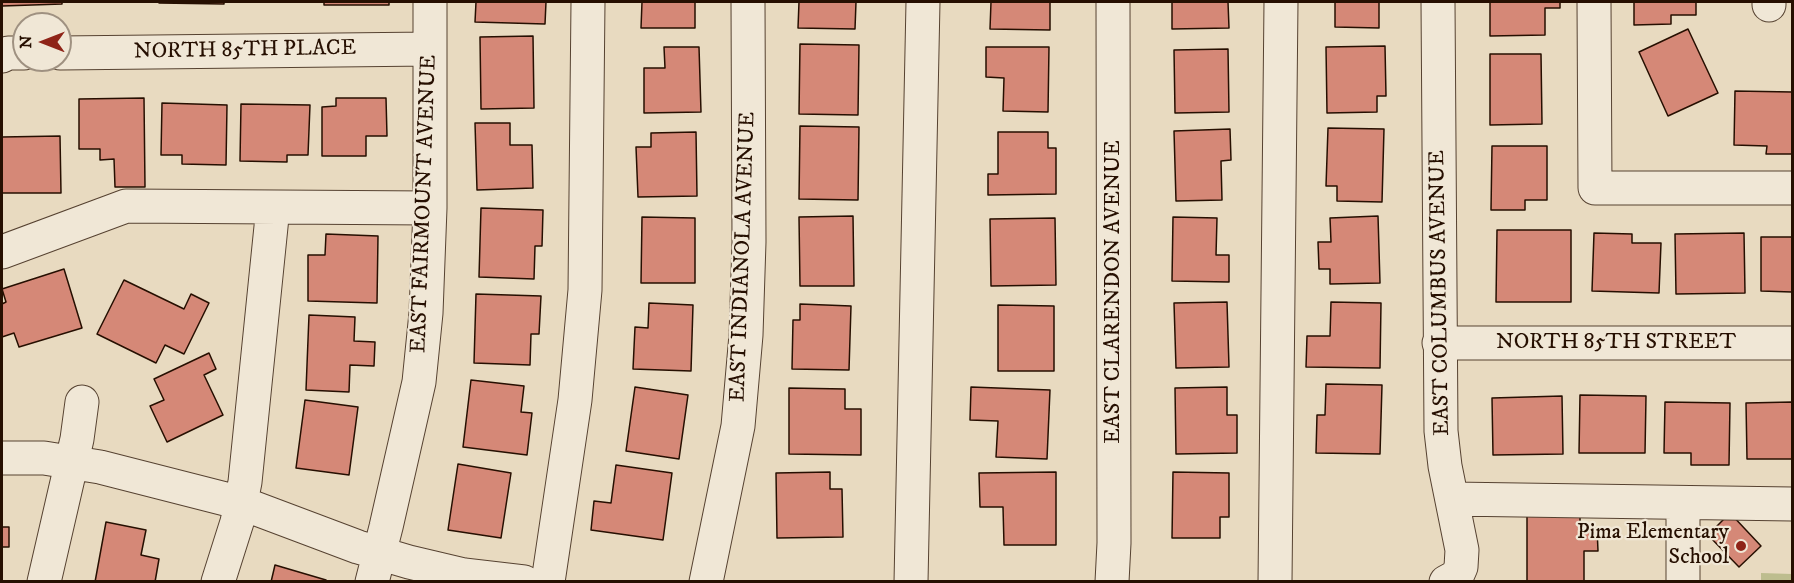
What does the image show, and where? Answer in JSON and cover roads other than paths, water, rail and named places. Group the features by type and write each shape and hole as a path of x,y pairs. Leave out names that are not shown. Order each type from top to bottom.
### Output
{"street":[{"name":"EAST FAIRMOUNT AVENUE","path":"376,568 419,382 426,313 430,208 430,2"},
{"path":"548,582 575,400 585,290 588,2"},
{"name":"EAST INDIANOLA AVENUE","path":"706,582 738,426 746,335 748,2"},
{"path":"911,582 923,2"},
{"name":"EAST CLARENDON AVENUE","path":"1112,582 1114,543 1113,2"},
{"path":"1275,582 1281,2"},
{"name":"EAST COLUMBUS AVENUE","path":"1438,2 1441,431 1462,550 1461,567 1456,576 1449,580"},
{"path":"1594,2 1595,188 1792,188"},
{"name":"NORTH 85TH PLACE","path":"72,53 430,49"},
{"path":"2,252 126,206 430,208"},
{"path":"218,582 241,503 273,207"},
{"name":"NORTH 85TH STREET","path":"1439,343 1792,343"},
{"path":"44,582 71,463 82,402"},
{"path":"2,458 45,458 100,467 241,503 376,568 524,582"},
{"path":"1452,499 1792,504"},
{"path":"1683,504 1683,582"}],"place":[{"name":"Pima Elementary School","path":"1741,546"}]}
